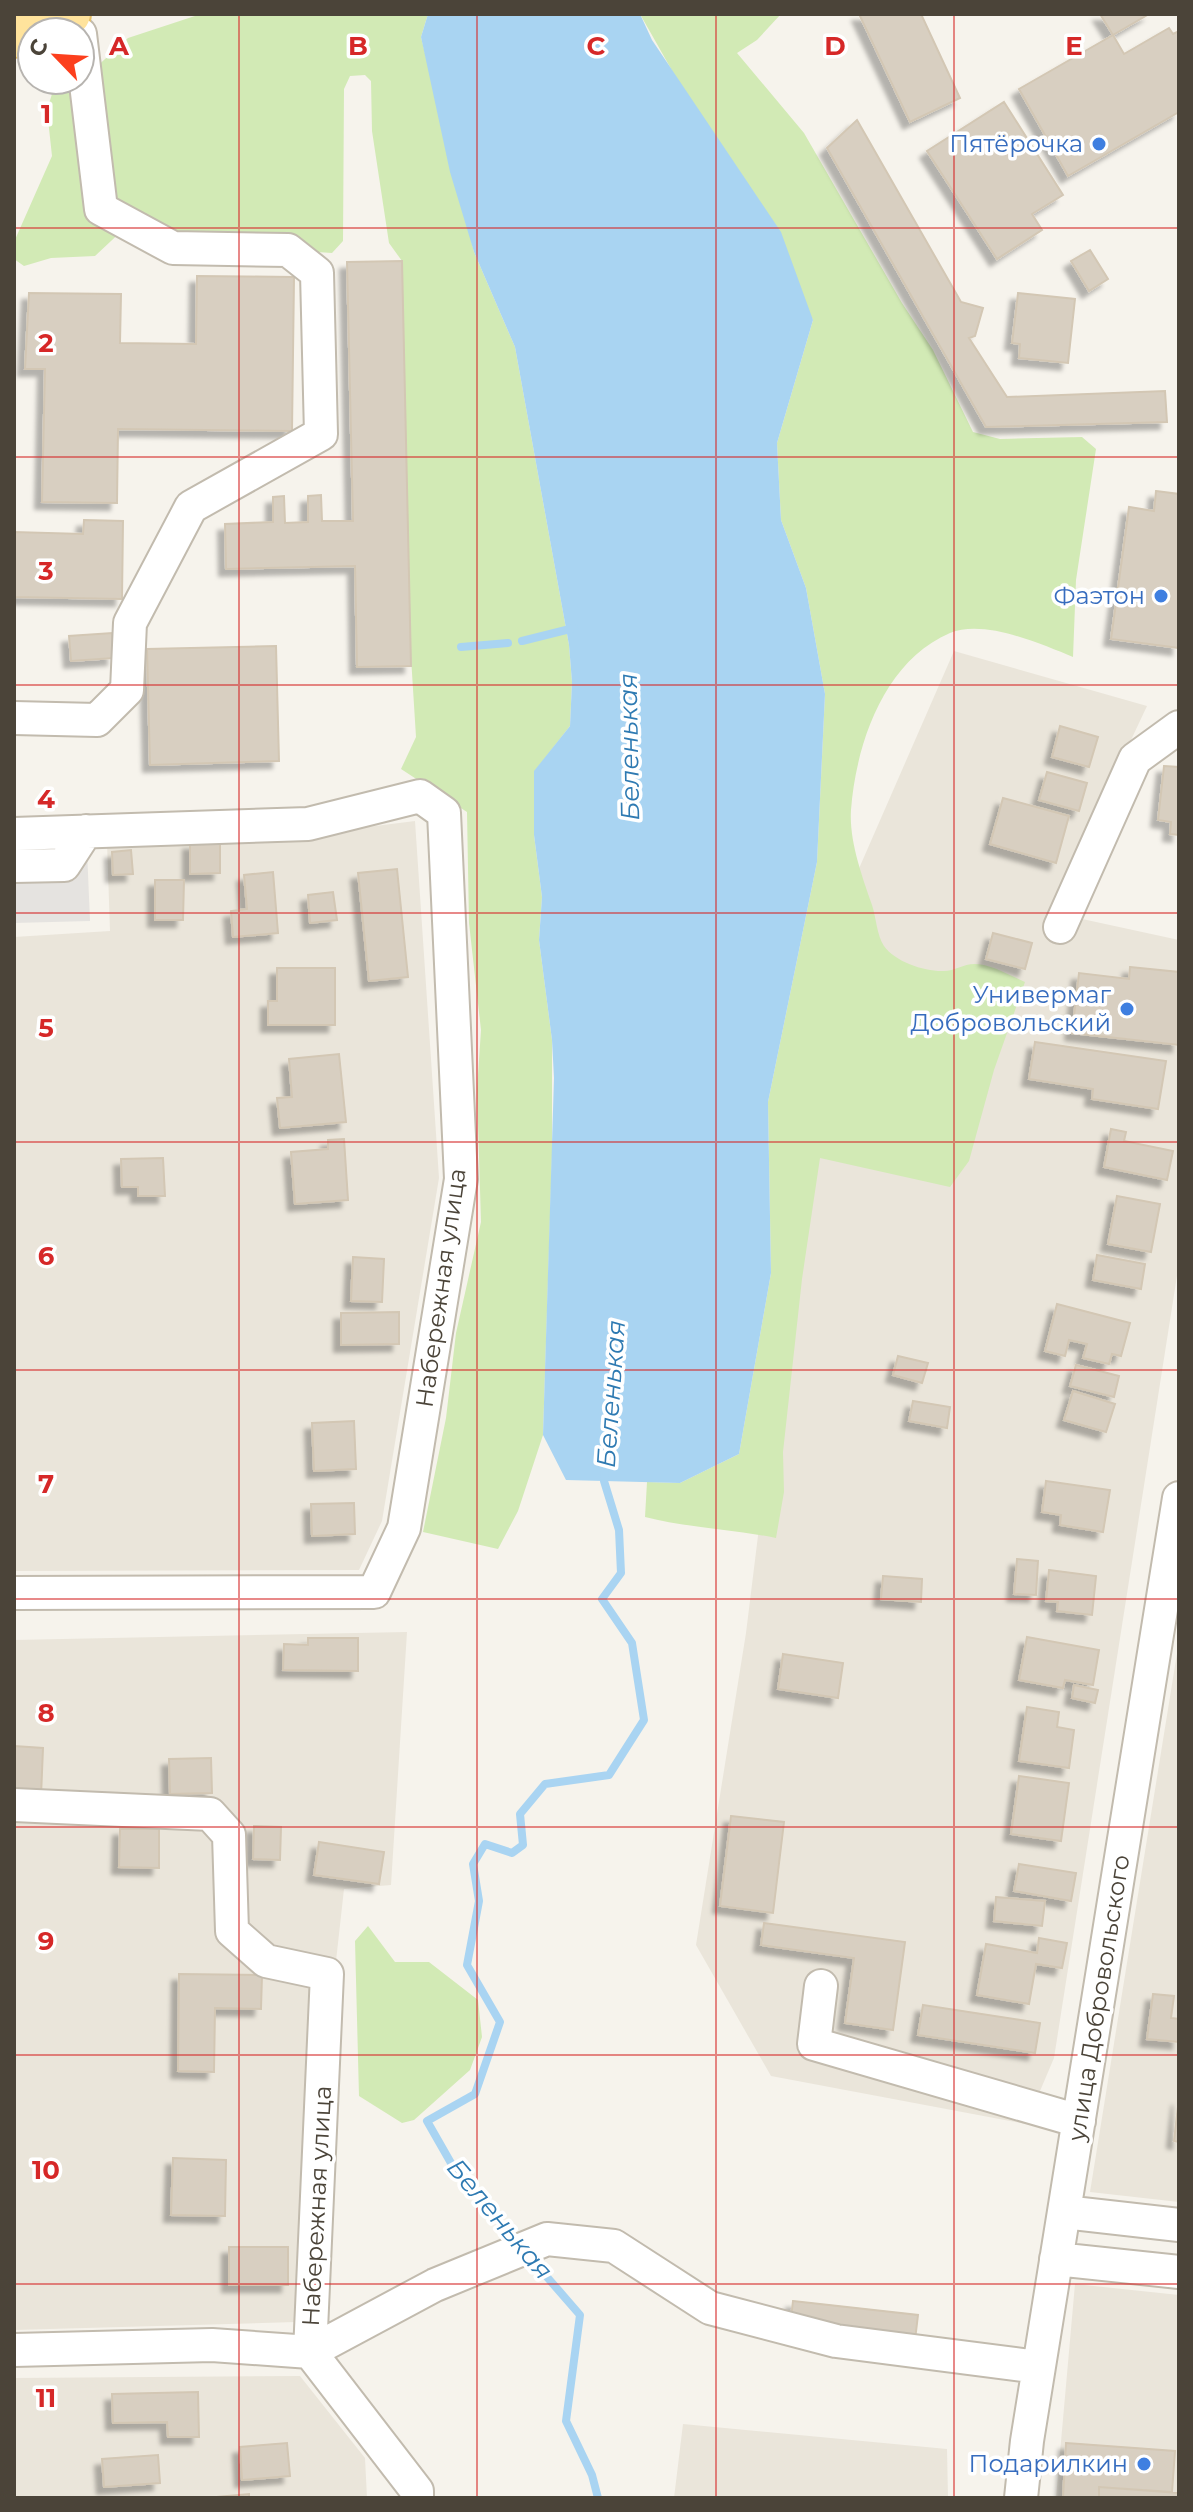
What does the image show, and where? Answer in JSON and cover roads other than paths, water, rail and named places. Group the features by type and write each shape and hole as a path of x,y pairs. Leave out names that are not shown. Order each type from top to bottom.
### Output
{"main road":[{"path":"14,36 69,14"}],"street":[{"path":"14,718 97,720 127,690 130,623 191,507 321,434 317,273 288,250 173,248 101,209 88,96"},
{"path":"1060,927 1135,759 1179,727"},
{"name":"Набережная улица","path":"14,1593 374,1592 404,1528 461,1179 444,813 420,796 308,824 86,831"},
{"path":"14,834 86,831"},
{"path":"14,866 64,865 86,831"},
{"name":"улица Добровольского","path":"1021,2498 1038,2367 1179,1498"},
{"name":"Набережная улица","path":"14,1805 210,1814 229,1835 232,1931 266,1961 327,1974 310,2352 417,2491 417,2498"},
{"path":"821,1986 814,2044 1079,2121"},
{"path":"1064,2212 1179,2225"},
{"path":"14,2350 212,2345 310,2352 435,2285 547,2239 614,2246 710,2308 836,2341 1038,2367"},
{"path":"1056,2259 1179,2272"}],"water":[{"path":"428,14 640,14 652,40 781,232 813,320 777,443 781,520 806,588 825,694 817,862 768,1102 771,1273 739,1454 680,1483 566,1480 543,1435 554,1078 539,940 542,897 534,835 534,771 570,726 572,682 569,645 515,347 474,252 450,172 421,37"}],"waterway":[{"path":"522,641 574,628"},
{"path":"461,647 508,643"},
{"name":"Беленькая","path":"519,2244 455,2170 427,2121 475,2094 500,2022 467,1965 479,1901 473,1864 485,1844 512,1853 523,1845 520,1814 545,1784 609,1775 644,1720 632,1643 602,1599 621,1573 619,1530 604,1481 605,1471"},
{"name":"Беленькая","path":"527,2254 580,2315 566,2421 592,2475 598,2498"}],"place":[{"name":"Пятёрочка","path":"1099,144"},
{"name":"Фаэтон","path":"1161,596"},
{"name":"Универмаг Добровольский","path":"1127,1009"},
{"name":"Подарилкин","path":"1144,2464"}]}
